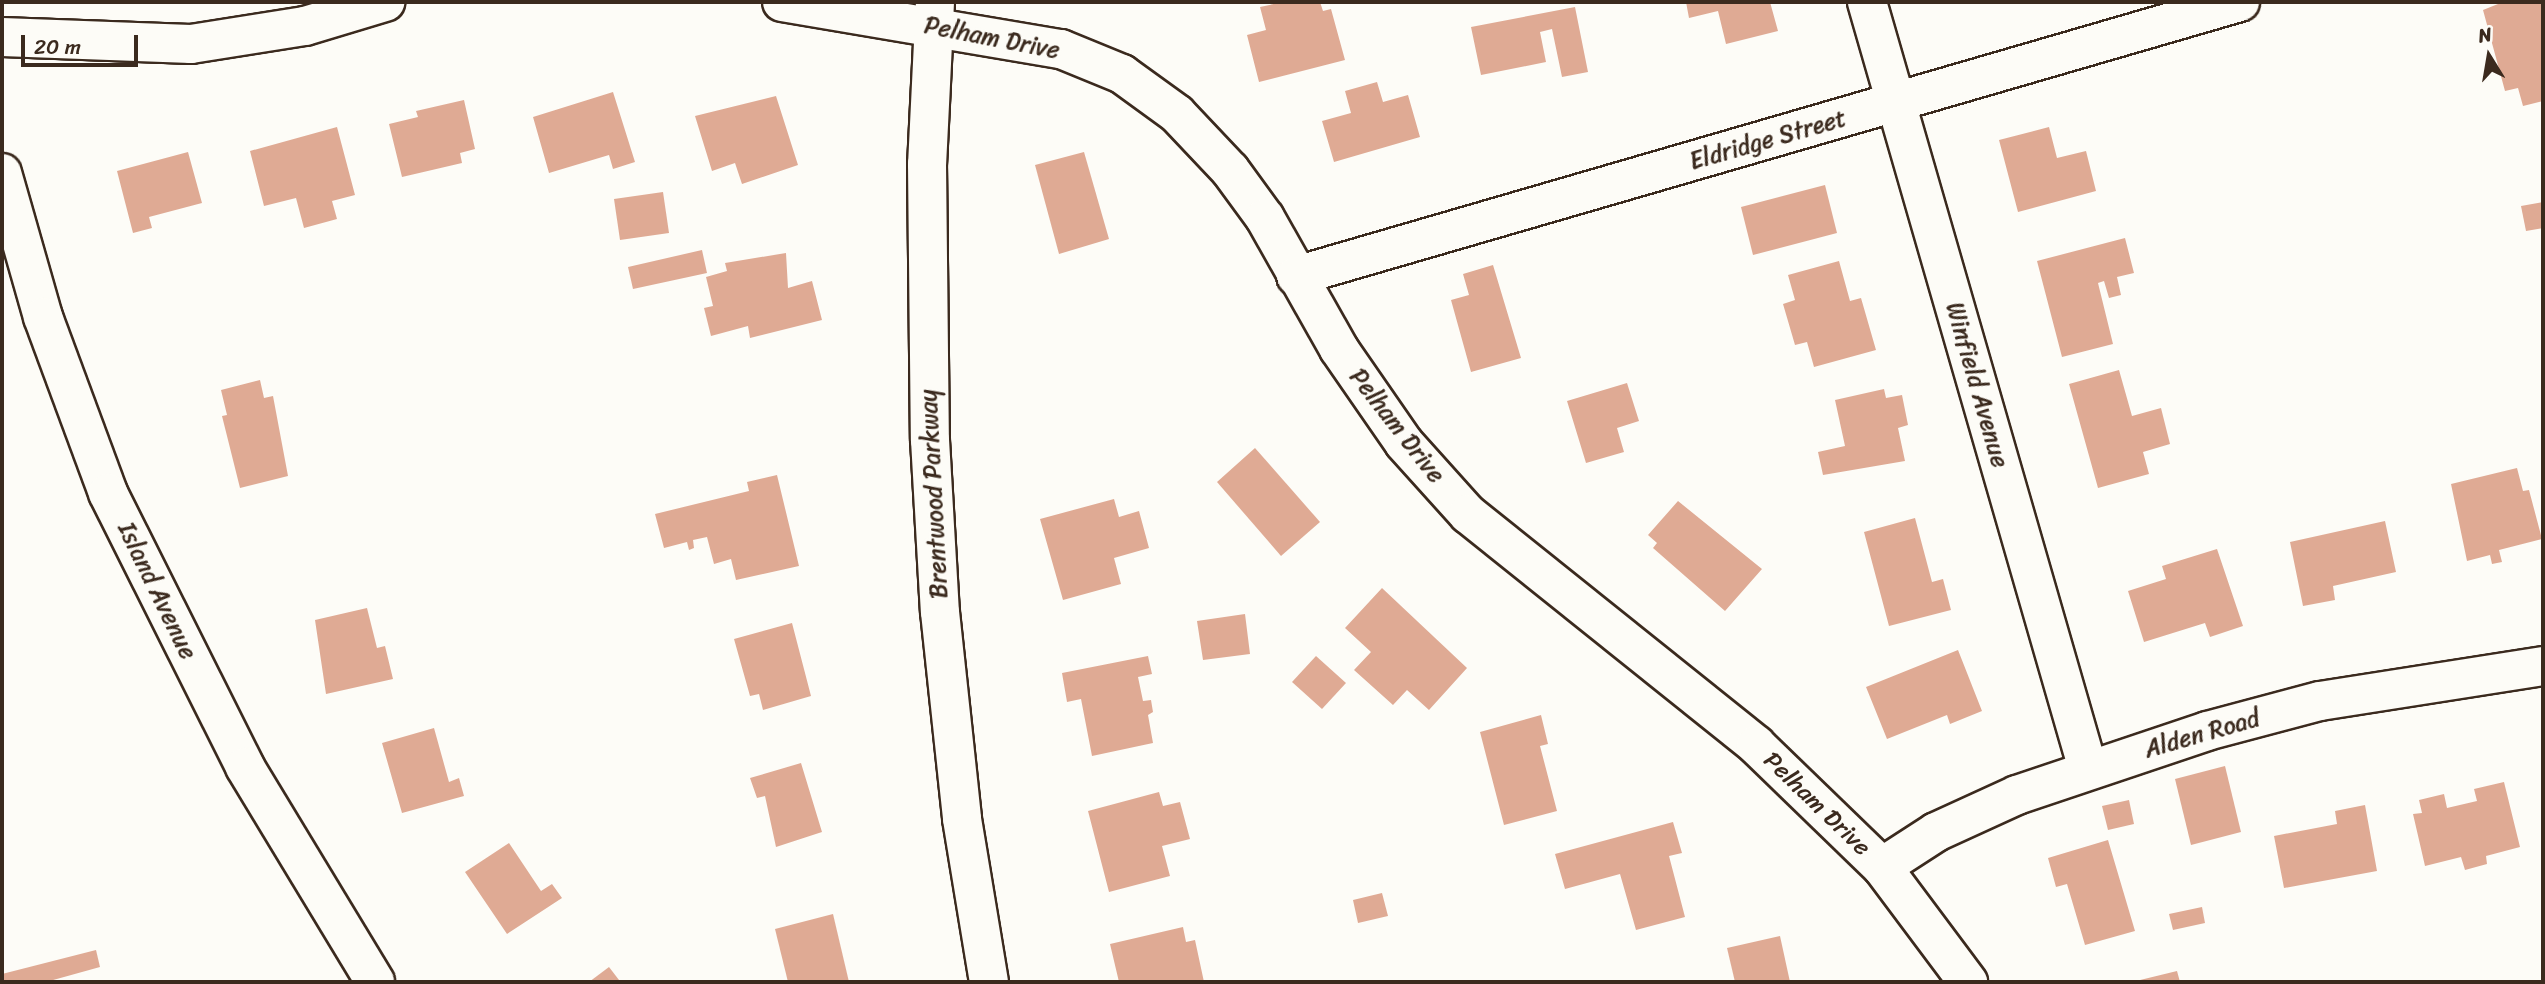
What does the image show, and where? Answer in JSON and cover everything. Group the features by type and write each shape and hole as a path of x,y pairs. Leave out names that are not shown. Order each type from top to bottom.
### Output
{"street":[{"path":"2,37 191,44 305,26 384,2"},
{"name":"Pelham Drive","path":"782,2 934,13 1061,50 1122,74 1177,114 1230,170 1265,218 1339,349 1404,443 1468,514 1756,745 1882,867 1968,982"},
{"name":"Winfield Avenue","path":"1867,2 2088,769"},
{"name":"Eldridge Street","path":"1296,276 2240,2"},
{"name":"Brentwood Parkway","path":"934,13 926,309 932,480 940,612 961,805 989,982"},
{"name":"Island Avenue","path":"2,173 43,317 108,493 245,766 375,982"},
{"name":"Alden Road","path":"1882,867 1936,832 2017,795 2088,769 2320,701 2543,666"}],"building":[{"path":"1283,2 1320,2 1323,11 1331,9 1345,60 1259,82 1247,35 1266,30 1260,7"},
{"path":"1686,2 1770,2 1778,31 1726,44 1718,11 1689,18"},
{"path":"2503,2 2543,2 2543,101 2523,106 2518,88 2505,91 2483,10"},
{"path":"1575,7 1588,72 1562,77 1552,29 1540,32 1546,62 1481,75 1471,27"},
{"path":"1377,82 1383,102 1408,95 1420,137 1334,162 1322,121 1351,113 1345,91"},
{"path":"613,92 635,162 613,169 609,155 549,173 533,117"},
{"path":"776,96 798,165 742,184 735,163 712,171 695,116"},
{"path":"464,100 475,149 460,153 462,163 402,177 389,124 418,117 416,111"},
{"path":"337,127 355,195 332,201 337,219 304,228 296,198 264,206 250,151"},
{"path":"2049,127 2057,158 2086,151 2096,191 2018,212 1999,140"},
{"path":"188,152 202,203 149,217 152,228 133,233 117,171"},
{"path":"1084,152 1109,239 1059,254 1035,165"},
{"path":"1825,185 1837,233 1753,255 1741,207"},
{"path":"663,192 669,233 620,240 614,199"},
{"path":"2543,202 2543,228 2526,231 2521,206"},
{"path":"2125,238 2134,273 2117,277 2121,295 2109,298 2104,281 2098,283 2113,344 2062,357 2037,261"},
{"path":"702,250 707,273 633,289 628,267"},
{"path":"786,253 788,288 812,281 822,320 750,338 748,326 711,336 704,308 713,306 706,277 727,271 725,263"},
{"path":"1839,261 1850,301 1861,298 1876,350 1814,367 1807,342 1795,345 1783,304 1795,300 1788,275"},
{"path":"1493,265 1521,358 1471,372 1451,300 1469,295 1463,274"},
{"path":"2119,370 2132,416 2161,408 2170,444 2143,452 2149,474 2098,488 2069,384"},
{"path":"260,380 264,398 273,396 288,476 240,488 222,416 227,415 221,390"},
{"path":"1627,383 1639,421 1617,428 1624,452 1586,463 1567,401"},
{"path":"1884,389 1886,398 1902,395 1908,425 1898,428 1905,461 1823,475 1818,452 1845,446 1835,400"},
{"path":"1255,448 1320,522 1281,556 1217,482"},
{"path":"2517,468 2523,491 2529,490 2542,539 2499,550 2502,562 2492,564 2490,555 2467,561 2451,484"},
{"path":"777,475 799,566 736,580 731,559 714,564 707,537 693,540 694,548 689,550 687,542 664,548 655,514 749,491 747,482"},
{"path":"1114,499 1119,517 1139,511 1149,548 1114,558 1121,584 1063,600 1040,519"},
{"path":"1678,501 1762,569 1725,611 1653,548 1657,543 1648,535"},
{"path":"1915,518 1932,582 1943,579 1951,610 1889,626 1864,532"},
{"path":"2385,521 2396,572 2333,586 2335,600 2303,606 2290,542"},
{"path":"2217,549 2243,626 2210,637 2205,623 2144,642 2128,591 2166,579 2162,566"},
{"path":"1382,588 1467,668 1429,710 1407,690 1393,705 1354,670 1371,652 1345,628"},
{"path":"367,608 377,648 385,646 393,679 326,694 315,620"},
{"path":"1245,614 1250,654 1203,660 1197,621"},
{"path":"792,623 811,696 763,710 759,694 750,696 734,639"},
{"path":"1958,650 1982,711 1950,724 1947,715 1887,739 1866,687"},
{"path":"1148,656 1152,674 1138,677 1143,701 1151,700 1153,712 1148,715 1153,743 1092,756 1081,699 1067,702 1062,673"},
{"path":"1316,656 1346,683 1322,709 1292,682"},
{"path":"1541,715 1548,744 1540,746 1557,811 1504,825 1480,732"},
{"path":"434,728 449,782 459,778 464,796 402,813 382,743"},
{"path":"801,763 822,832 776,847 765,796 757,798 750,778"},
{"path":"2225,766 2241,832 2191,845 2175,779"},
{"path":"2504,782 2520,847 2486,856 2487,864 2465,870 2461,857 2425,866 2413,814 2422,813 2419,800 2444,794 2447,808 2477,801 2474,789"},
{"path":"1159,792 1163,806 1180,802 1190,839 1162,846 1170,876 1109,892 1088,811"},
{"path":"2129,800 2134,824 2108,830 2102,806"},
{"path":"2365,805 2377,871 2284,888 2274,836 2337,824 2335,811"},
{"path":"1673,822 1682,853 1669,856 1685,917 1636,930 1620,874 1565,889 1555,854"},
{"path":"2108,840 2135,931 2085,945 2067,884 2056,887 2048,858"},
{"path":"509,843 541,891 552,884 562,898 507,934 465,872"},
{"path":"1382,893 1388,916 1358,923 1353,900"},
{"path":"2202,907 2205,923 2173,930 2169,914"},
{"path":"833,914 849,982 788,982 775,929"},
{"path":"1183,927 1186,942 1195,940 1204,982 1119,982 1110,944"},
{"path":"1780,936 1790,982 1735,982 1727,948"},
{"path":"96,950 100,967 46,982 2,982 2,974"},
{"path":"609,967 619,980 589,982"},
{"path":"2177,971 2180,982 2136,982 2136,981"}]}
